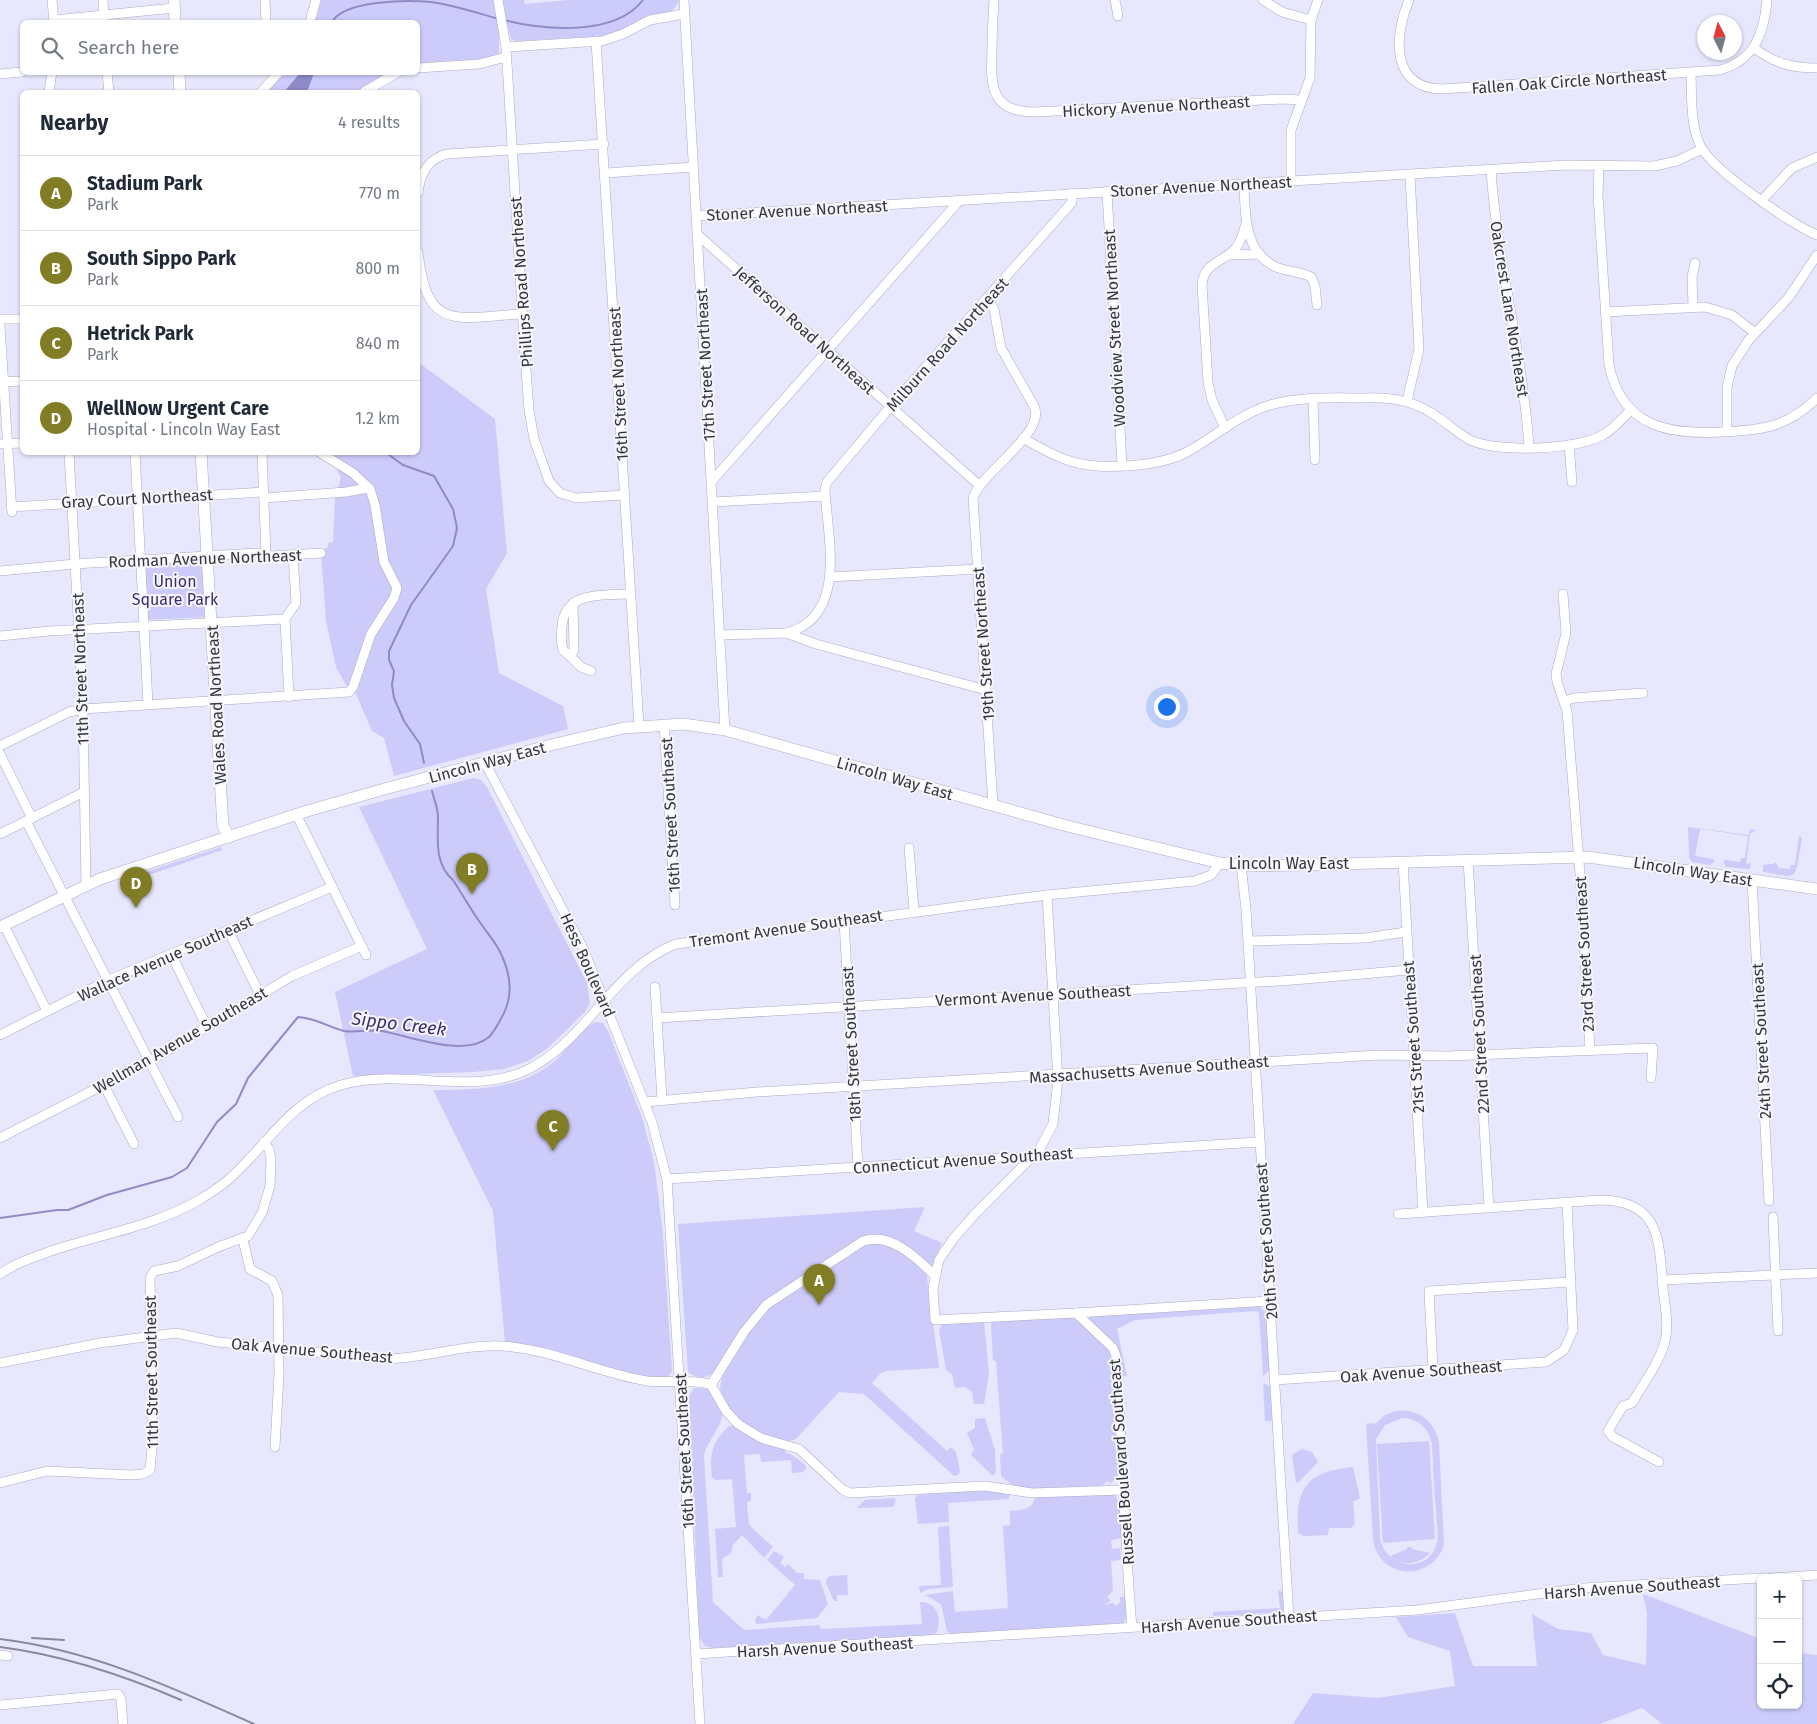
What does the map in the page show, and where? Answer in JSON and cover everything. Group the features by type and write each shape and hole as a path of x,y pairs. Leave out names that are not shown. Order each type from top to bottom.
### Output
{"main road":[{"path":"174,4 175,20"},
{"path":"179,75 180,90"},
{"name":"Wales Road Northeast","path":"201,455 222,816 229,837"},
{"name":"Lincoln Way East","path":"1,926 86,885 296,814 556,744 639,726 664,724 698,725 725,730 1118,839 1220,862 1242,865 1578,857 1628,862 1817,889"}],"street":[{"path":"52,0 54,20"},
{"path":"102,0 104,19"},
{"path":"265,0 266,20"},
{"path":"311,20 316,0"},
{"name":"Phillips Road Northeast","path":"498,0 506,47 522,314 529,410 534,438 549,481 560,493 572,498 624,495"},
{"name":"17th Street Northeast","path":"684,0 725,730"},
{"name":"Hickory Avenue Northeast","path":"994,0 991,81 998,98 1011,109 1035,112 1283,99 1301,100"},
{"path":"1116,0 1118,16"},
{"path":"1263,0 1282,12 1311,20"},
{"path":"1291,181 1291,130 1308,86 1312,69 1311,20 1318,0"},
{"name":"Fallen Oak Circle Northeast","path":"1409,0 1400,26 1399,57 1413,80 1429,87 1443,89 1690,74 1729,68 1744,58 1754,48 1763,28 1767,0"},
{"path":"79,20 104,19 174,4"},
{"path":"506,47 615,38 650,20 684,14"},
{"name":"16th Street Northeast","path":"596,41 606,173 639,726"},
{"path":"1754,48 1781,64 1817,68"},
{"path":"420,68 479,64 506,57"},
{"path":"0,74 20,72"},
{"path":"1690,74 1695,128 1702,149 1714,164 1762,200 1792,221 1817,235"},
{"path":"49,90 52,75"},
{"path":"107,75 108,90"},
{"path":"367,90 393,75"},
{"path":"262,90 270,77"},
{"path":"420,184 423,171 437,157 455,153 604,144"},
{"name":"Stoner Avenue Northeast","path":"696,216 1490,170 1599,166 1637,167 1663,165 1702,149"},
{"path":"1762,200 1792,168 1817,157"},
{"path":"1599,166 1598,195 1610,374 1619,395 1631,410 1648,422 1676,432 1727,432 1780,424 1797,416 1817,398"},
{"path":"606,173 693,167"},
{"name":"Oakcrest Lane Northeast","path":"1490,170 1497,234 1525,396 1529,447"},
{"path":"1407,401 1419,349 1410,175"},
{"path":"1244,184 1246,223 1250,236 1260,254 1274,266 1312,278 1317,305"},
{"name":"Woodview Street Northeast","path":"1107,191 1122,465"},
{"name":"Milburn Road Northeast","path":"825,496 827,482 891,406 1068,208 1072,200 1072,193"},
{"path":"712,481 960,200"},
{"path":"1225,428 1212,400 1208,382 1202,289 1206,270 1214,262 1228,255 1238,245 1246,223"},
{"name":"Jefferson Road Northeast","path":"698,234 979,485"},
{"path":"1228,255 1243,253 1260,254"},
{"path":"1727,432 1726,394 1729,376 1740,351 1789,297 1817,255"},
{"path":"420,262 427,296 440,312 465,317 522,314"},
{"path":"1694,306 1692,277 1695,263"},
{"path":"979,485 1023,438 1035,422 1036,410 1001,348 994,309 987,298"},
{"path":"1605,312 1694,306 1725,312 1755,333"},
{"path":"0,319 20,319"},
{"path":"0,326 3,444 20,443"},
{"path":"2,382 20,382"},
{"path":"1023,438 1052,454 1076,463 1122,465 1172,459 1268,405 1313,400 1382,398 1407,401 1427,410 1464,436 1483,445 1501,448 1529,447 1569,445 1586,442 1602,436 1631,410"},
{"path":"1313,400 1315,460"},
{"name":"Gray Court Northeast","path":"3,444 12,509 72,502 203,494 263,495 346,492 368,488"},
{"path":"1569,445 1572,482"},
{"name":"11th Street Northeast","path":"69,455 82,709 86,885"},
{"path":"135,455 148,704"},
{"path":"262,455 266,555"},
{"path":"0,746 69,712 82,709 337,694 346,693 352,689 371,634 396,593 396,585 383,558 375,505 368,488 353,473 324,455"},
{"name":"19th Street Northeast","path":"979,485 973,498 994,805"},
{"path":"713,502 825,496 830,577 827,598 818,613 798,629 786,633 720,635"},
{"name":"Rodman Avenue Northeast","path":"0,571 75,564 256,553 266,555 321,554"},
{"path":"289,697 285,619 296,603 293,555"},
{"path":"830,577 978,569"},
{"path":"591,671 581,667 571,657 574,649 573,603 584,597 630,594"},
{"name":"23rd Street Southeast","path":"1563,594 1566,633 1556,674 1567,711 1590,1050"},
{"path":"0,636 25,632 285,619"},
{"path":"786,633 816,644 986,690"},
{"path":"1564,701 1574,698 1644,693"},
{"name":"16th Street Southeast","path":"664,724 676,905"},
{"path":"0,754 65,895 178,1117"},
{"name":"Hess Boulevard","path":"485,762 574,928 645,1102 667,1179"},
{"path":"0,834 84,792"},
{"path":"296,814 332,886"},
{"path":"909,848 914,911"},
{"name":"22nd Street Southeast","path":"1468,860 1489,1208"},
{"name":"Tremont Avenue Southeast","path":"0,1274 34,1257 129,1228 181,1209 224,1184 283,1122 306,1102 324,1091 342,1085 387,1078 436,1082 478,1080 500,1078 526,1071 553,1054 642,964 660,951 676,944 914,911 1047,895 1195,881 1212,875 1220,862"},
{"name":"21st Street Southeast","path":"1403,862 1423,1212"},
{"name":"20th Street Southeast","path":"1242,865 1289,1618"},
{"name":"24th Street Southeast","path":"1752,880 1769,1201"},
{"name":"Wallace Avenue Southeast","path":"0,1035 109,980 332,886"},
{"name":"Wellman Avenue Southeast","path":"0,1138 150,1061 292,976 364,950 332,886"},
{"path":"1047,895 1058,1074 1055,1115 1048,1136 1034,1156 962,1229 942,1255 934,1275 935,1320 1270,1302"},
{"name":"18th Street Southeast","path":"844,921 858,1167"},
{"path":"1,926 47,1011"},
{"path":"228,930 260,994"},
{"path":"1248,942 1365,938 1406,932"},
{"path":"171,954 207,1027"},
{"name":"Vermont Avenue Southeast","path":"657,1018 1250,982 1408,970"},
{"path":"655,987 662,1099"},
{"name":"Massachusetts Avenue Southeast","path":"645,1102 662,1099 854,1086 1254,1062 1654,1048 1651,1078"},
{"path":"104,1085 134,1144"},
{"path":"264,1142 269,1149 271,1159 268,1196 259,1220 243,1240 250,1269 270,1280 277,1289 278,1348 275,1447"},
{"name":"Connecticut Avenue Southeast","path":"667,1179 1259,1142"},
{"name":"16th Street Southeast","path":"667,1179 700,1724"},
{"path":"1398,1214 1620,1201 1644,1213 1652,1222 1658,1237 1665,1341 1632,1403 1624,1406 1608,1431 1612,1437 1659,1462"},
{"path":"1433,1370 1429,1291 1571,1282 1566,1203"},
{"path":"1773,1217 1778,1332"},
{"path":"934,1275 920,1262 894,1244 878,1238 863,1241 766,1305 744,1332 711,1385 726,1411 738,1424 761,1438 799,1450 843,1490 850,1493 985,1486 1032,1494 1123,1490"},
{"name":"11th Street Southeast","path":"0,1483 41,1472 131,1475 143,1474 150,1470 153,1456 149,1283 152,1274 159,1270 178,1266 218,1247 243,1240"},
{"path":"1662,1280 1817,1273"},
{"name":"Oak Avenue Southeast","path":"1275,1380 1542,1363 1564,1350 1573,1330 1571,1282"},
{"name":"Russell Boulevard Southeast","path":"1076,1313 1108,1342 1115,1352 1132,1627"},
{"name":"Oak Avenue Southeast","path":"0,1363 151,1336 183,1334 218,1342 396,1359 478,1346 504,1346 549,1355 632,1378 680,1384 702,1382 711,1385"},
{"path":"1802,1576 1817,1575"},
{"name":"Harsh Avenue Southeast","path":"696,1654 1454,1607 1583,1588 1757,1578"},
{"path":"0,1705 119,1695 123,1724"}],"green space":[{"path":"321,0 494,0 499,33 499,53 489,58 420,66 420,20 315,20"},
{"path":"501,0 524,0 525,4 568,0 679,0 679,2 672,11 648,16 610,36 516,41 511,39"},
{"path":"283,75 391,75 364,90 269,90"},
{"path":"420,363 495,419 507,553 486,589 499,673 563,706 568,729 394,776 384,738 372,731 355,692 346,685 336,667 326,621 321,553 328,547 328,543 333,542 335,497 341,478 331,458 327,455 420,455"},
{"name":"Union Square Park","path":"202,561 205,617 148,620 145,564"},
{"path":"474,778 481,780 487,787 587,983 590,1003 585,1012 548,1048 528,1061 504,1069 474,1072 353,1076 335,992 427,949 359,807"},
{"path":"1688,827 1749,835 1750,829 1756,830 1750,834 1746,864 1751,863 1750,869 1726,867 1724,863 1724,860 1740,862 1741,858 1745,858 1748,836 1700,829 1695,856 1714,859 1714,862 1710,865 1692,862 1689,857"},
{"path":"1799,836 1802,838 1794,874 1788,876 1763,872 1763,865 1775,862 1779,868 1791,869 1790,865 1795,865"},
{"path":"221,847 222,850 143,877 143,873"},
{"path":"595,1022 603,1023 608,1031 642,1117 654,1162 663,1234 672,1371 667,1378 640,1376 505,1342 493,1211 433,1090 466,1090 498,1086 529,1077 557,1059 580,1034"},
{"path":"925,1207 914,1231 942,1243 927,1277 939,1368 886,1371 880,1374 872,1383 947,1451 951,1447 956,1452 960,1471 958,1475 954,1476 864,1394 839,1392 796,1439 787,1441 776,1440 753,1429 733,1412 721,1394 720,1387 723,1375 717,1371 706,1377 699,1377 688,1372 678,1224"},
{"path":"1258,1305 1267,1314 1270,1370 1263,1376 1259,1313 1255,1311 1135,1320 1117,1329 1127,1376 1120,1377 1117,1352 1088,1319 1091,1316"},
{"path":"1067,1317 1079,1320 1112,1350 1120,1474 1111,1483 1106,1481 1104,1485 1100,1486 1024,1490 1015,1487 1001,1476 1000,1455 1003,1453 996,1362 993,1360 991,1325 992,1321"},
{"path":"984,1322 989,1373 984,1404 974,1404 972,1392 965,1387 955,1388 952,1374 946,1370 939,1330 942,1324"},
{"path":"1263,1383 1270,1386 1272,1421 1265,1421"},
{"path":"694,1388 709,1389 722,1414 720,1423 704,1456 713,1602 744,1630 819,1625 821,1629 922,1624 920,1602 931,1605 937,1612 939,1623 936,1633 931,1635 713,1648 705,1646 699,1637 689,1396"},
{"path":"1396,1411 1418,1414 1430,1423 1439,1444 1444,1545 1437,1557 1428,1566 1417,1570 1405,1571 1394,1568 1384,1562 1377,1552 1373,1539 1366,1424 1374,1423 1374,1425 1385,1415","holes":["1402,1418 1418,1422 1426,1429 1431,1439 1438,1534 1433,1553 1426,1560 1408,1564 1398,1562 1390,1556 1380,1538 1376,1439 1385,1425"]},
{"path":"985,1418 995,1450 996,1473 993,1476 971,1455 974,1449 967,1433 975,1428 975,1419"},
{"path":"729,1426 734,1426 786,1447 785,1452 794,1456 806,1466 806,1469 803,1472 792,1473 791,1460 761,1462 760,1454 744,1455 747,1493 751,1493 751,1501 747,1502 749,1525 773,1547 764,1558 742,1535 733,1545 731,1553 722,1559 723,1577 718,1577 715,1529 736,1527 732,1479 715,1480 712,1477 711,1462 715,1443"},
{"path":"1429,1441 1435,1539 1383,1543 1377,1444"},
{"path":"1302,1449 1312,1452 1318,1462 1298,1483 1296,1482 1292,1455"},
{"path":"1353,1467 1360,1498 1353,1502 1355,1523 1351,1528 1329,1528 1328,1535 1304,1536 1298,1533 1299,1504 1302,1493 1307,1485 1325,1473"},
{"path":"987,1490 1010,1492 1009,1499 948,1503 949,1522 918,1524 915,1498 918,1495"},
{"path":"1114,1494 1120,1504 1122,1538 1111,1540 1112,1549 1120,1548 1121,1560 1111,1561 1113,1591 1107,1597 1111,1601 1104,1604 1113,1603 1116,1606 1121,1601 1119,1597 1124,1597 1124,1587 1126,1587 1127,1614 1124,1623 952,1634 947,1631 941,1604 925,1595 953,1591 955,1612 1008,1608 1003,1526 1010,1525 1010,1511 1023,1510 1029,1507 1036,1496"},
{"path":"894,1498 896,1500 893,1507 857,1508 865,1500"},
{"path":"949,1526 953,1587 928,1589 920,1593 919,1586 941,1585 938,1527"},
{"path":"1407,1547 1430,1553 1420,1560 1410,1563 1400,1562 1390,1556 1407,1549"},
{"path":"774,1551 784,1557 780,1563 785,1567 788,1564 797,1573 804,1573 804,1579 820,1580 828,1604 817,1618 757,1624 755,1622 757,1615 766,1620 795,1585 767,1560"},
{"path":"847,1575 848,1595 837,1595 837,1601 834,1601 826,1583 827,1578 830,1576"},
{"path":"1278,1590 1283,1592 1283,1612 1213,1616 1213,1612 1280,1608"},
{"path":"1643,1594 1757,1637 1757,1709 1802,1709 1802,1653 1817,1655 1817,1724 1662,1724 1642,1708 1600,1724 1293,1724 1313,1693 1378,1698 1455,1686 1450,1651 1408,1637 1396,1617 1455,1613 1473,1666 1537,1666 1532,1614 1558,1629 1591,1633 1603,1655 1646,1665 1647,1613"}],"shaded area":[{"path":"298,75 313,75 308,90 286,90"}],"waterway":[{"name":"Sippo Creek","path":"504,20 538,26 578,28 615,20 631,12 643,0"},
{"name":"Sippo Creek","path":"334,20 349,9 362,5 407,1 440,3 499,19"},
{"name":"Sippo Creek","path":"389,455 403,465 434,476 453,509 457,528 453,546 411,605 389,651 389,660 394,671 392,685 394,698 404,721 420,744 424,763"},
{"name":"Sippo Creek","path":"0,1218 68,1210 107,1195 172,1177 187,1168 217,1122 236,1104 248,1078 298,1017 344,1031 382,1031 452,1046 466,1046 478,1043 489,1037 506,1008 510,986 509,978 497,947 453,880 447,874 440,859 438,851 438,814 432,791"}],"railway":[{"path":"32,1638 64,1640"},
{"path":"0,1639 34,1644 98,1661 161,1684 254,1724"},
{"path":"0,1647 47,1655 92,1667 137,1682 181,1700"}],"place":[{"name":"South Sippo Park","path":"472,894"},
{"name":"WellNow Urgent Care","path":"136,908"},
{"name":"Hetrick Park","path":"553,1151"},
{"name":"Stadium Park","path":"819,1305"}]}
